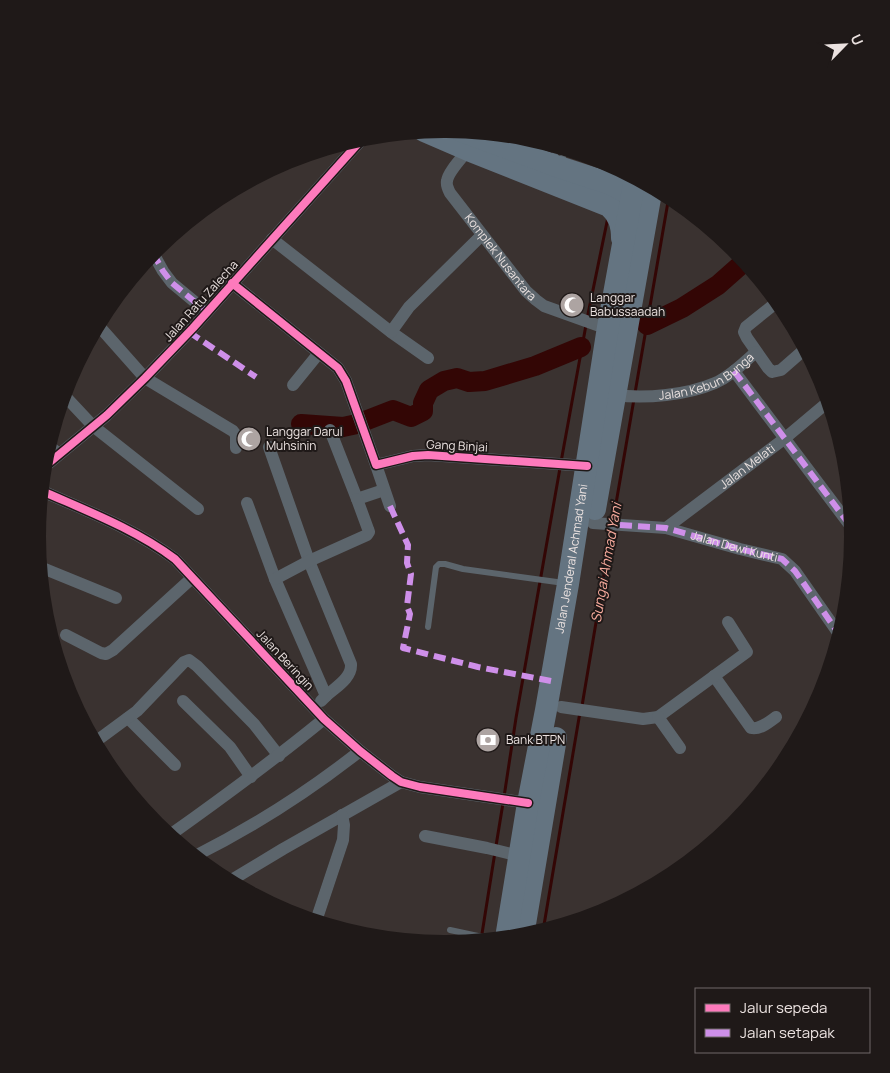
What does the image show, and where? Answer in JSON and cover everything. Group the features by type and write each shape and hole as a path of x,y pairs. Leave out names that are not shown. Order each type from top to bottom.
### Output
{"highway":[{"path":"464,140 558,157 610,195 614,210 620,219 623,244"},
{"path":"464,140 610,195 638,188"},
{"name":"Jalan Jenderal Achmad Yani","path":"525,928 566,710 606,524 627,396 646,224 636,199 639,189"},
{"name":"Jalan Jenderal Achmad Yani","path":"507,931 514,855 528,803 566,710 568,584 608,327 623,244 640,189"}],"street":[{"name":"Komplek Nusantara","path":"464,140 446,183 450,193 482,235 526,291 544,306 608,327"},
{"name":"Jalan Ratu Zalecha","path":"54,458 107,415 145,378 207,312 354,148"},
{"path":"391,332 409,307 482,235"},
{"path":"272,239 391,332 428,358"},
{"path":"158,260 172,283 207,312"},
{"path":"232,283 334,364 342,373 390,506"},
{"name":"Jalan Kebun Bunga","path":"627,396 652,397 702,387 734,372 756,352 747,338 745,330 771,307"},
{"path":"103,331 145,378 232,431 236,435 236,448"},
{"path":"293,385 319,352"},
{"path":"756,352 770,371 774,372 781,370 800,354"},
{"path":"734,372 843,517"},
{"path":"70,401 93,426 198,509"},
{"name":"Jalan Melati","path":"666,528 784,439 822,407"},
{"path":"275,579 309,561 367,535 369,532 330,430"},
{"path":"268,447 309,561 351,664 348,676 314,709"},
{"path":"56,451 59,454"},
{"name":"Gang Binjai","path":"376,465 413,456 428,455 587,466"},
{"path":"357,499 384,490"},
{"name":"Jalan Beringin","path":"49,494 130,531 174,559 324,719 380,768 401,782 420,787 528,803"},
{"path":"247,503 275,579 326,696"},
{"name":"Jalan Dewi Kunti","path":"606,524 666,528 740,550 782,559 796,571 833,626"},
{"path":"48,570 116,598"},
{"path":"66,635 101,653 108,653 192,578"},
{"path":"566,710 643,719 658,717 746,652 728,622"},
{"path":"101,738 137,711 184,662 189,660 254,724 279,756"},
{"path":"714,676 751,728 760,727 776,717"},
{"path":"183,701 230,748 251,777"},
{"path":"658,717 680,748"},
{"path":"128,718 176,765"},
{"path":"176,831 279,756 324,719"},
{"path":"202,853 289,802 327,777 360,751"},
{"path":"237,877 401,782"},
{"path":"318,914 343,840 344,825 342,815"},
{"path":"426,836 514,855"}],"lane":[{"path":"428,627 436,567 439,564 472,571 568,584"},
{"path":"450,930 467,934"}],"waterway":[{"name":"Sungai Ahmad Yani","path":"635,393 667,205"},
{"name":"Sungai Ahmad Yani","path":"587,319 608,217"},
{"path":"647,325 682,308 718,285 738,267"},
{"name":"Sungai Ahmad Yani","path":"561,462 586,325"},
{"path":"301,424 343,427 357,424 393,410 411,417 423,411 423,403 429,390 444,381 457,378 469,382 485,381 535,366 581,347"},
{"name":"Sungai Ahmad Yani","path":"613,521 634,399"},
{"name":"Sungai Ahmad Yani","path":"504,797 560,468"},
{"name":"Sungai Ahmad Yani","path":"582,706 612,527"},
{"name":"Sungai Ahmad Yani","path":"544,923 580,712"},
{"name":"Sungai Ahmad Yani","path":"496,846 503,803"},
{"name":"Sungai Ahmad Yani","path":"482,933 495,852"}],"marked path":[{"path":"157,261 172,283 207,312"},
{"path":"189,332 256,377"},
{"path":"734,371 843,516"},
{"path":"390,506 408,545 407,563 411,574 407,606 410,614 403,648 478,667 551,681"},
{"path":"620,525 666,528 782,559 795,571 833,626"}],"cycle path":[{"path":"54,459 107,415 145,378 193,328 354,148"},
{"path":"232,283 338,368 346,381 376,465 413,456 428,455 587,466"},
{"path":"49,494 127,530 160,548 175,559 324,719 360,751 401,782 420,787 528,803"}],"place":[{"name":"Langgar Babussaadah","path":"572,305"},
{"name":"Langgar Darul Muhsinin","path":"249,439"},
{"name":"Bank BTPN","path":"488,740"}]}
